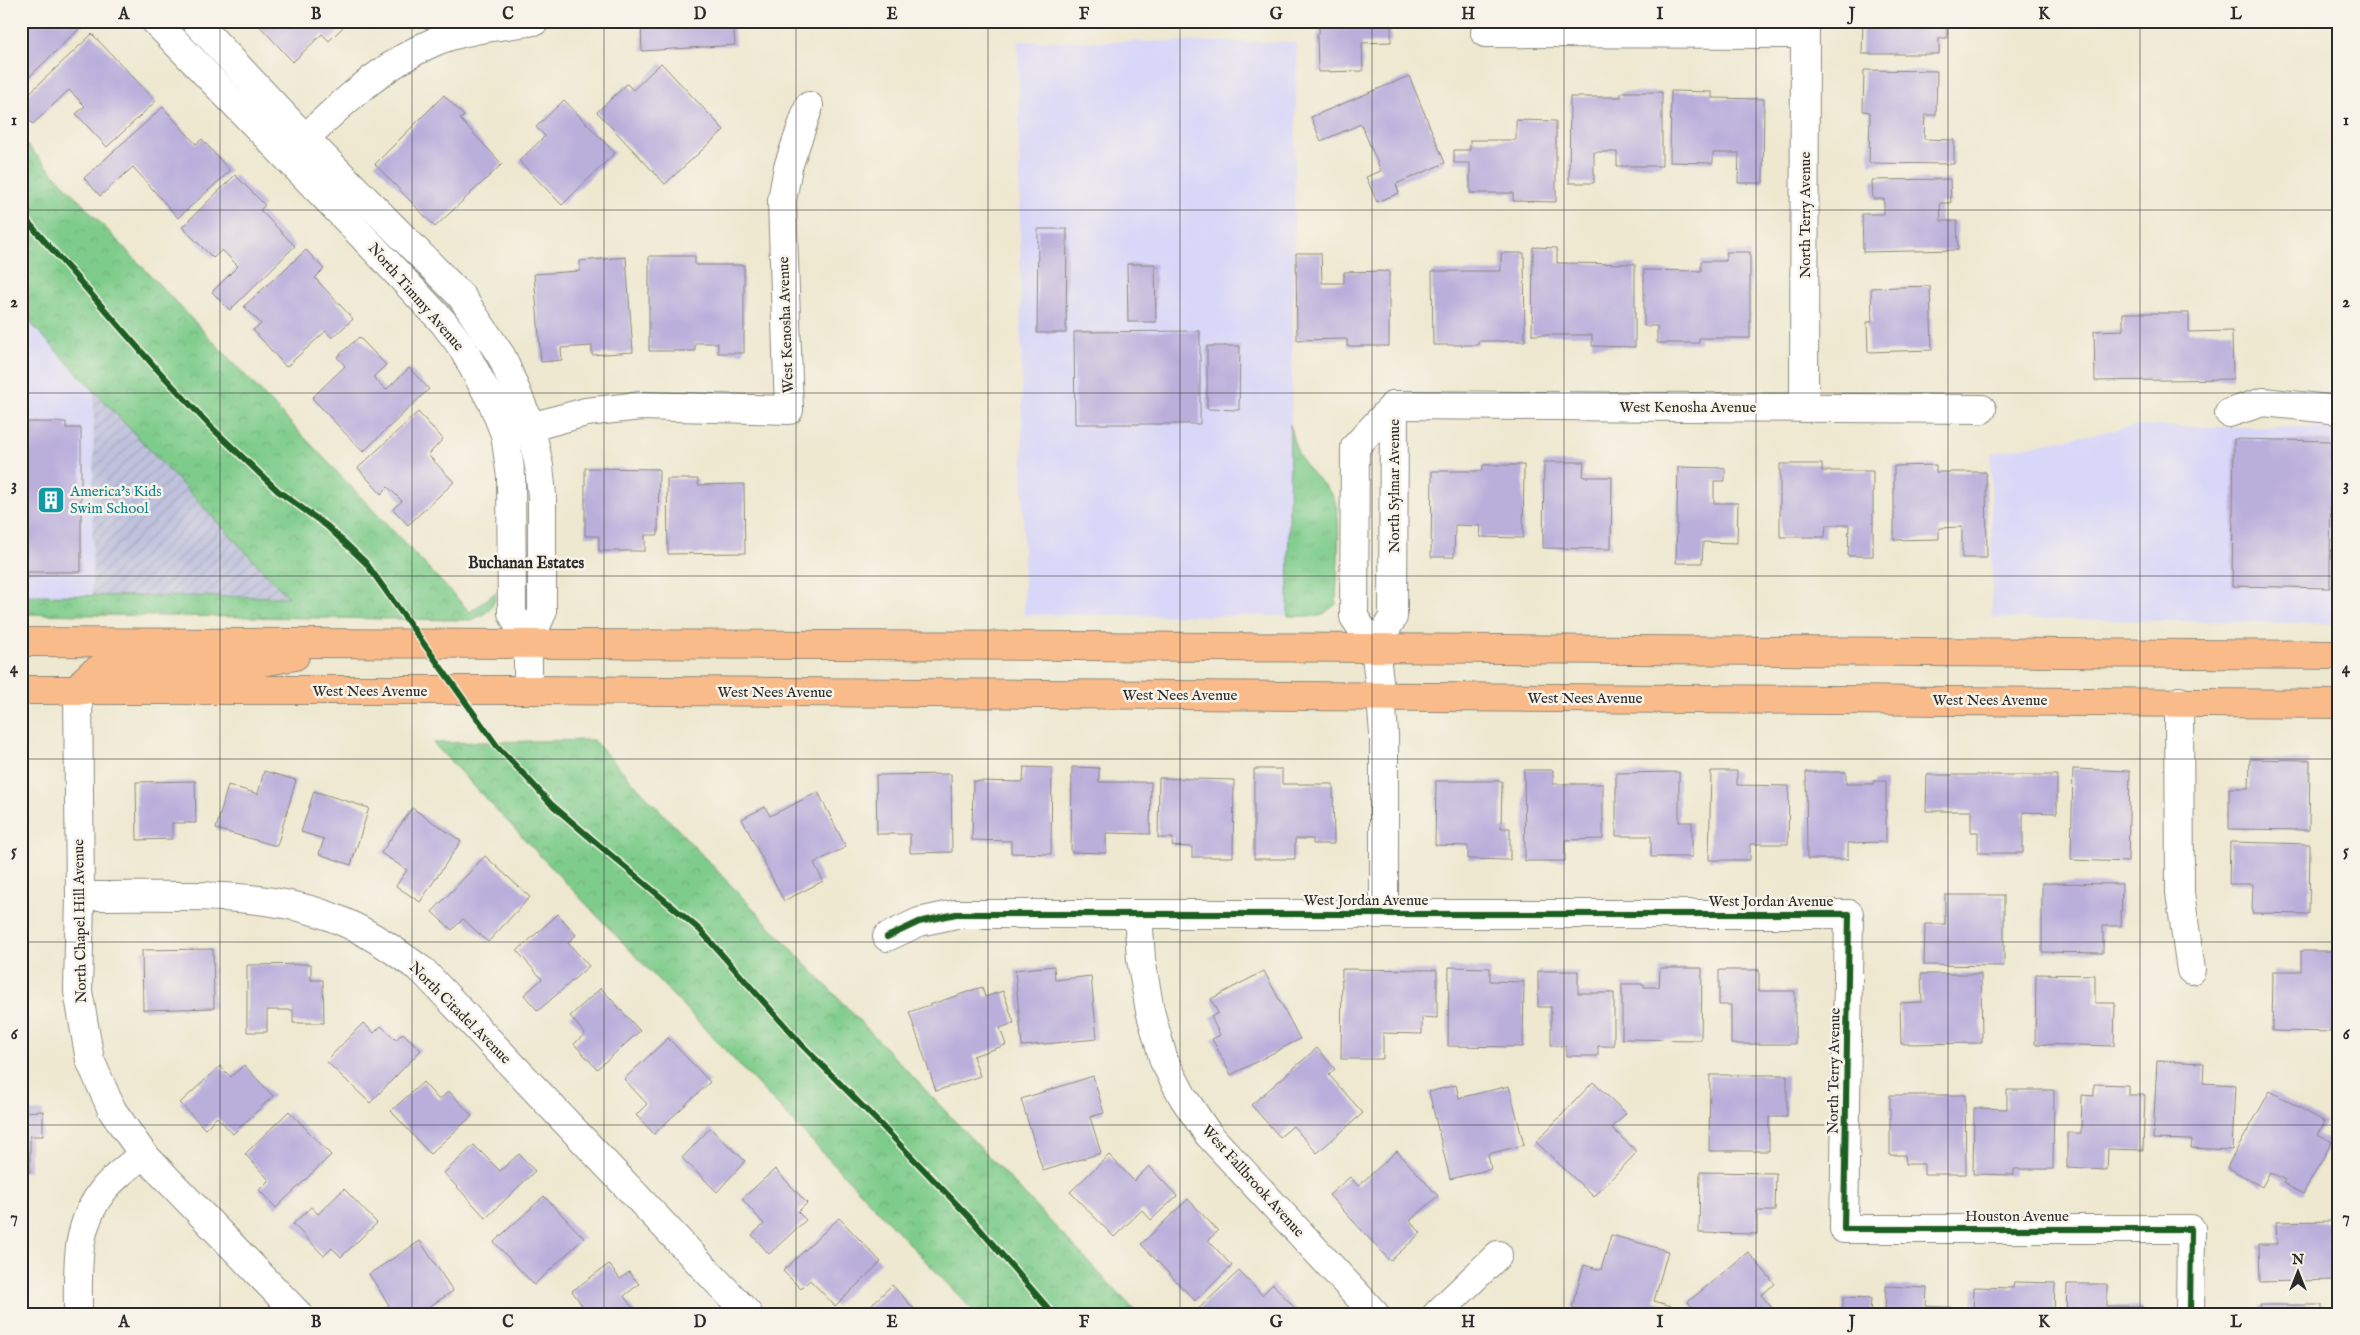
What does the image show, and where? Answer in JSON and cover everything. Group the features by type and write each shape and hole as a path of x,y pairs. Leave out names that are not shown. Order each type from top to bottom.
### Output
{"main road":[{"path":"21,642 353,645 528,644 1376,648 2339,655"},
{"path":"78,691 82,682 90,674 99,668 110,665 246,665 353,645"},
{"name":"West Nees Avenue","path":"21,690 528,690 2179,701 2339,704"}],"street":[{"name":"North Timmy Avenue","path":"155,21 444,323 462,347 493,404 504,434 512,494 512,613 528,644"},
{"name":"North Timmy Avenue","path":"195,21 305,138 461,296 502,357 531,427 539,466 542,496 542,613 528,644 528,690"},
{"path":"286,157 371,81 400,60 436,42 481,30 535,21"},
{"path":"1486,33 1805,28"},
{"name":"North Terry Avenue","path":"1804,408 1805,28"},
{"name":"West Kenosha Avenue","path":"504,434 586,412 641,406 789,410 782,201 788,168 809,106"},
{"path":"2229,413 2263,402 2339,410"},
{"name":"West Kenosha Avenue","path":"1394,405 1982,409"},
{"name":"North Sylmar Avenue","path":"1376,648 1393,616 1394,405"},
{"name":"North Sylmar Avenue","path":"1384,912 1384,734 1381,697 1376,648 1354,617 1355,447 1394,405"},
{"name":"North Chapel Hill Avenue","path":"78,691 80,896 78,991 90,1060 112,1110 143,1154 298,1314"},
{"path":"2179,701 2180,893 2190,970"},
{"name":"North Citadel Avenue","path":"80,896 242,898 292,905 337,919 378,939 423,971 748,1314"},
{"name":"West Jordan Avenue","path":"887,937 919,922 956,914 1384,912 1849,914"},
{"name":"West Fallbrook Avenue","path":"1138,914 1141,959 1150,1011 1164,1061 1183,1097 1208,1134 1375,1314"},
{"name":"North Terry Avenue","path":"1844,1229 1849,914"},
{"path":"78,1314 80,1236 91,1210 106,1187 143,1154"},
{"name":"Houston Avenue","path":"1844,1229 2190,1229 2190,1314"},
{"path":"1437,1314 1498,1255"}],"shaded area":[{"path":"1018,41 1297,42 1288,616 1024,615"},
{"path":"21,313 94,390 92,596 21,595"},
{"path":"94,390 289,597 92,596"},
{"path":"2136,426 2339,428 2339,624 1992,618 1991,453"}],"green space":[{"path":"21,139 470,612 496,592 494,603 489,610 471,620 21,614 21,595 288,597 21,313"},
{"path":"1290,424 1300,456 1307,468 1334,499 1337,508 1339,534 1336,604 1321,616 1288,616"},
{"path":"593,740 1138,1314 976,1314 433,743"}],"building":[{"path":"21,21 87,21 21,85"},
{"path":"255,21 349,21 329,41 322,34 293,62"},
{"path":"641,21 733,21 735,45 642,51"},
{"path":"1319,21 1391,21 1391,42 1362,43 1363,71 1318,72 1317,34 1319,34"},
{"path":"1863,21 1947,21 1947,38 1939,38 1939,54 1862,54"},
{"path":"92,34 156,101 107,147 76,114 85,106 69,90 33,124 21,113 21,101"},
{"path":"661,63 724,130 665,184 597,112 627,84 633,90"},
{"path":"1864,70 1937,71 1936,115 1925,115 1924,139 1954,140 1954,164 1869,163 1870,112 1863,111"},
{"path":"1409,76 1445,163 1396,184 1399,193 1377,202 1366,177 1381,171 1361,124 1321,141 1311,117"},
{"path":"1671,91 1712,92 1712,98 1764,99 1763,183 1738,183 1739,153 1713,153 1713,163 1670,162"},
{"path":"1621,92 1662,92 1662,166 1617,166 1617,152 1594,152 1594,183 1569,183 1570,97 1621,97"},
{"path":"444,95 464,116 460,119 502,164 435,227 375,164"},
{"path":"564,100 615,153 562,205 519,161 545,136 536,127"},
{"path":"163,107 196,144 202,139 230,171 178,218 133,167 100,196 84,178"},
{"path":"1516,120 1556,121 1556,202 1513,201 1513,193 1470,193 1470,163 1454,163 1454,150 1470,150 1470,140 1516,140"},
{"path":"235,175 265,205 260,210 295,246 230,310 212,292 238,266 222,250 213,258 182,227"},
{"path":"1950,179 1951,203 1940,203 1941,221 1957,221 1958,250 1863,252 1862,214 1884,214 1884,199 1873,199 1872,180"},
{"path":"1038,229 1067,229 1066,333 1037,333"},
{"path":"1533,247 1557,248 1557,263 1635,264 1635,347 1592,346 1592,335 1532,335"},
{"path":"306,250 324,269 315,278 353,319 332,338 326,331 286,367 253,330 261,324 244,306"},
{"path":"1726,252 1750,252 1750,338 1699,338 1699,343 1657,343 1657,326 1644,326 1644,270 1701,271 1701,261 1726,261"},
{"path":"1296,253 1321,253 1322,283 1344,283 1344,272 1389,271 1389,346 1347,346 1347,339 1297,340"},
{"path":"1501,253 1524,253 1525,341 1478,341 1478,345 1433,345 1432,271 1501,271"},
{"path":"649,256 695,256 695,265 744,265 744,353 718,353 718,343 695,343 695,351 649,351"},
{"path":"626,257 633,352 592,355 592,346 561,348 562,360 541,362 534,274 580,271 580,261"},
{"path":"1127,264 1155,264 1156,322 1128,322"},
{"path":"1930,286 1932,350 1868,352 1867,322 1872,322 1871,288"},
{"path":"2123,313 2189,313 2189,332 2232,331 2233,379 2095,381 2094,331 2123,330"},
{"path":"1200,331 1200,424 1075,424 1074,332"},
{"path":"359,337 386,365 373,377 386,390 409,368 429,389 363,452 312,398 345,366 337,357"},
{"path":"1207,346 1240,346 1239,410 1207,409"},
{"path":"418,412 443,439 428,455 454,482 408,525 393,509 402,501 388,487 381,494 358,468"},
{"name":"America's Kids Swim School","path":"21,422 66,422 66,428 81,428 81,572 21,572"},
{"path":"2234,439 2331,441 2330,588 2232,586"},
{"path":"1544,462 1584,462 1583,477 1612,477 1611,549 1543,548"},
{"path":"1780,464 1822,464 1822,471 1873,471 1873,556 1848,556 1849,525 1826,525 1825,537 1780,537"},
{"path":"1483,465 1524,465 1523,538 1480,537 1481,526 1455,525 1454,557 1431,557 1432,471 1482,471"},
{"path":"1936,465 1936,472 1986,472 1987,558 1962,558 1962,527 1939,528 1939,539 1894,540 1894,466"},
{"path":"1678,467 1725,468 1725,481 1714,481 1714,503 1738,503 1737,543 1703,542 1702,563 1676,563"},
{"path":"585,468 659,469 658,535 645,535 645,551 599,551 599,536 585,536"},
{"path":"667,479 698,479 698,485 744,484 745,553 668,554"},
{"path":"2250,759 2310,760 2309,830 2229,829 2229,788 2249,788"},
{"path":"1024,767 1052,768 1051,854 1011,853 1011,841 972,840 973,781 1023,782"},
{"path":"1072,767 1099,768 1099,782 1151,782 1150,834 1106,833 1106,853 1071,852"},
{"path":"1254,769 1282,769 1282,784 1333,784 1334,844 1313,844 1313,839 1295,839 1295,859 1254,859"},
{"path":"2073,769 2130,771 2128,862 2071,860"},
{"path":"1524,770 1553,770 1553,784 1603,784 1603,839 1565,840 1565,861 1525,861"},
{"path":"264,771 296,780 277,846 216,829 228,785 258,794"},
{"path":"1711,771 1737,771 1737,785 1789,786 1788,844 1750,844 1750,860 1709,860"},
{"path":"1679,772 1679,822 1692,822 1692,857 1651,857 1651,836 1616,836 1616,773"},
{"path":"1806,772 1846,772 1846,784 1874,784 1874,781 1886,781 1886,842 1848,843 1848,859 1807,859"},
{"path":"951,774 952,852 910,853 910,834 877,834 876,775"},
{"path":"1927,775 2057,775 2057,813 2023,812 2023,853 1978,853 1978,832 1971,832 1971,811 1926,811"},
{"path":"1159,778 1234,780 1233,857 1192,857 1192,847 1172,846 1173,838 1158,838"},
{"path":"195,781 196,823 172,823 172,839 137,840 136,782"},
{"path":"1436,781 1502,781 1501,828 1510,828 1510,860 1468,859 1468,846 1435,845"},
{"path":"314,791 369,808 351,865 319,854 324,839 301,832"},
{"path":"818,792 846,847 814,863 823,881 784,901 742,819 765,807 770,816"},
{"path":"412,808 461,841 420,902 396,886 407,870 381,853"},
{"path":"2230,842 2310,844 2309,914 2252,913 2253,884 2229,884"},
{"path":"485,856 530,897 488,942 463,919 452,930 432,912"},
{"path":"2042,883 2122,884 2121,926 2103,926 2103,953 2042,952"},
{"path":"1945,895 2004,895 2004,966 1924,965 1925,924 1945,924"},
{"path":"558,914 576,935 568,943 589,966 538,1011 524,995 542,979 517,951"},
{"path":"213,949 214,1008 143,1010 142,950"},
{"path":"2301,951 2339,951 2339,1032 2272,1031 2273,971 2301,971"},
{"path":"311,964 311,980 323,980 324,1023 293,1023 293,1010 267,1010 267,1032 247,1032 247,965"},
{"path":"1054,966 1055,980 1091,976 1097,1039 1022,1046 1015,970"},
{"path":"1449,967 1490,968 1490,981 1524,982 1523,1047 1448,1046"},
{"path":"1660,968 1702,968 1701,1040 1622,1039 1622,984 1644,984 1644,987 1659,987"},
{"path":"1342,969 1437,970 1437,1018 1422,1017 1422,1034 1383,1033 1383,1059 1341,1059"},
{"path":"1719,970 1759,970 1759,991 1795,991 1795,1044 1731,1044 1731,1005 1719,1005"},
{"path":"1264,971 1300,1039 1231,1075 1212,1039 1220,1035 1211,1017 1218,1013 1211,999"},
{"path":"1538,971 1578,971 1578,993 1614,993 1614,1046 1598,1046 1598,1056 1566,1056 1566,1046 1551,1046 1551,1007 1538,1007"},
{"path":"1921,974 1981,974 1982,1043 1901,1044 1900,1003 1922,1002"},
{"path":"2036,974 2095,975 2095,1003 2115,1003 2114,1046 2035,1044"},
{"path":"982,987 985,997 1003,991 1014,1023 1000,1028 1006,1045 973,1056 980,1076 936,1091 909,1012"},
{"path":"601,988 640,1031 597,1069 574,1044 585,1034 570,1016"},
{"path":"363,1023 374,1033 381,1026 396,1040 403,1033 421,1050 370,1103 326,1061"},
{"path":"668,1038 710,1082 654,1134 636,1115 647,1104 624,1079"},
{"path":"1317,1048 1335,1069 1329,1075 1363,1113 1317,1153 1293,1126 1280,1137 1251,1105"},
{"path":"2157,1061 2204,1063 2203,1083 2235,1085 2232,1150 2191,1148 2192,1140 2153,1139"},
{"path":"244,1065 273,1096 233,1134 217,1117 205,1129 180,1103 220,1066 231,1077"},
{"path":"1710,1075 1787,1075 1787,1117 1769,1117 1769,1151 1709,1151"},
{"path":"1093,1076 1104,1113 1090,1117 1101,1153 1043,1171 1021,1099"},
{"path":"423,1082 439,1100 449,1091 472,1116 430,1154 391,1111"},
{"path":"1593,1082 1626,1113 1612,1128 1637,1152 1594,1197 1536,1142"},
{"path":"2094,1084 2128,1085 2128,1095 2145,1095 2143,1150 2108,1149 2107,1170 2067,1168 2067,1133 2081,1133 2082,1095 2094,1096"},
{"path":"1456,1085 1459,1098 1509,1086 1524,1145 1488,1154 1491,1169 1450,1179 1429,1092"},
{"path":"2007,1090 2054,1090 2053,1169 2014,1169 2014,1175 1973,1174 1974,1108 2007,1109"},
{"path":"2270,1091 2325,1122 2318,1134 2332,1142 2303,1194 2283,1183 2285,1180 2270,1172 2262,1187 2227,1167"},
{"path":"1890,1095 1965,1095 1966,1174 1924,1174 1924,1164 1906,1164 1905,1155 1890,1155"},
{"path":"43,1111 43,1136 30,1136 30,1172 21,1172 21,1112"},
{"path":"289,1111 331,1155 276,1208 259,1190 269,1180 245,1154"},
{"path":"710,1128 745,1161 717,1192 682,1158"},
{"path":"474,1145 500,1171 519,1154 535,1171 486,1218 444,1173"},
{"path":"1397,1151 1438,1196 1410,1221 1421,1233 1390,1261 1329,1195 1350,1177 1358,1186"},
{"path":"1109,1155 1134,1181 1149,1166 1177,1196 1151,1220 1142,1210 1114,1237 1070,1192"},
{"path":"775,1169 807,1203 798,1212 806,1220 769,1254 752,1235 764,1224 742,1199"},
{"path":"1700,1172 1776,1173 1775,1211 1757,1211 1757,1234 1699,1233"},
{"path":"344,1189 377,1223 341,1257 332,1248 324,1256 293,1224 311,1207 318,1214"},
{"path":"544,1196 584,1238 534,1285 494,1242"},
{"path":"1188,1199 1218,1231 1208,1240 1232,1266 1195,1301 1141,1244"},
{"path":"839,1218 881,1262 835,1306 810,1280 801,1289 783,1271"},
{"path":"2334,1221 2336,1280 2260,1282 2259,1244 2277,1244 2276,1222"},
{"path":"1611,1235 1668,1251 1654,1301 1672,1306 1670,1314 1595,1314 1572,1307 1584,1265 1601,1270"},
{"path":"420,1241 453,1291 418,1314 375,1314 389,1305 369,1274"},
{"path":"1748,1252 1775,1284 1761,1295 1777,1314 1698,1314 1688,1302"},
{"path":"609,1264 620,1279 629,1272 639,1284 624,1296 637,1314 588,1314 572,1291"},
{"path":"1239,1271 1262,1295 1273,1284 1300,1314 1193,1314"},
{"path":"2014,1282 2055,1283 2054,1314 1973,1314 1974,1287 2013,1288"},
{"path":"2067,1284 2107,1284 2107,1306 2142,1306 2142,1314 2066,1314"},
{"path":"892,1285 919,1314 862,1314"},
{"path":"1886,1286 1927,1288 1926,1306 1964,1308 1964,1314 1885,1314"},
{"path":"1843,1297 1871,1298 1870,1314 1843,1314"},
{"path":"2260,1305 2322,1305 2322,1314 2260,1314"}],"cycle path":[{"path":"21,214 154,366 211,427 278,491 327,526 366,563 497,746 551,804 700,930 802,1045 972,1220 1053,1314"},
{"path":"887,937 919,922 956,914 1849,914 1844,1229 2191,1229 2190,1314"}],"place":[{"name":"America's Kids Swim School","path":"51,500"}],"district":[{"name":"Buchanan Estates","path":"526,564"}]}
